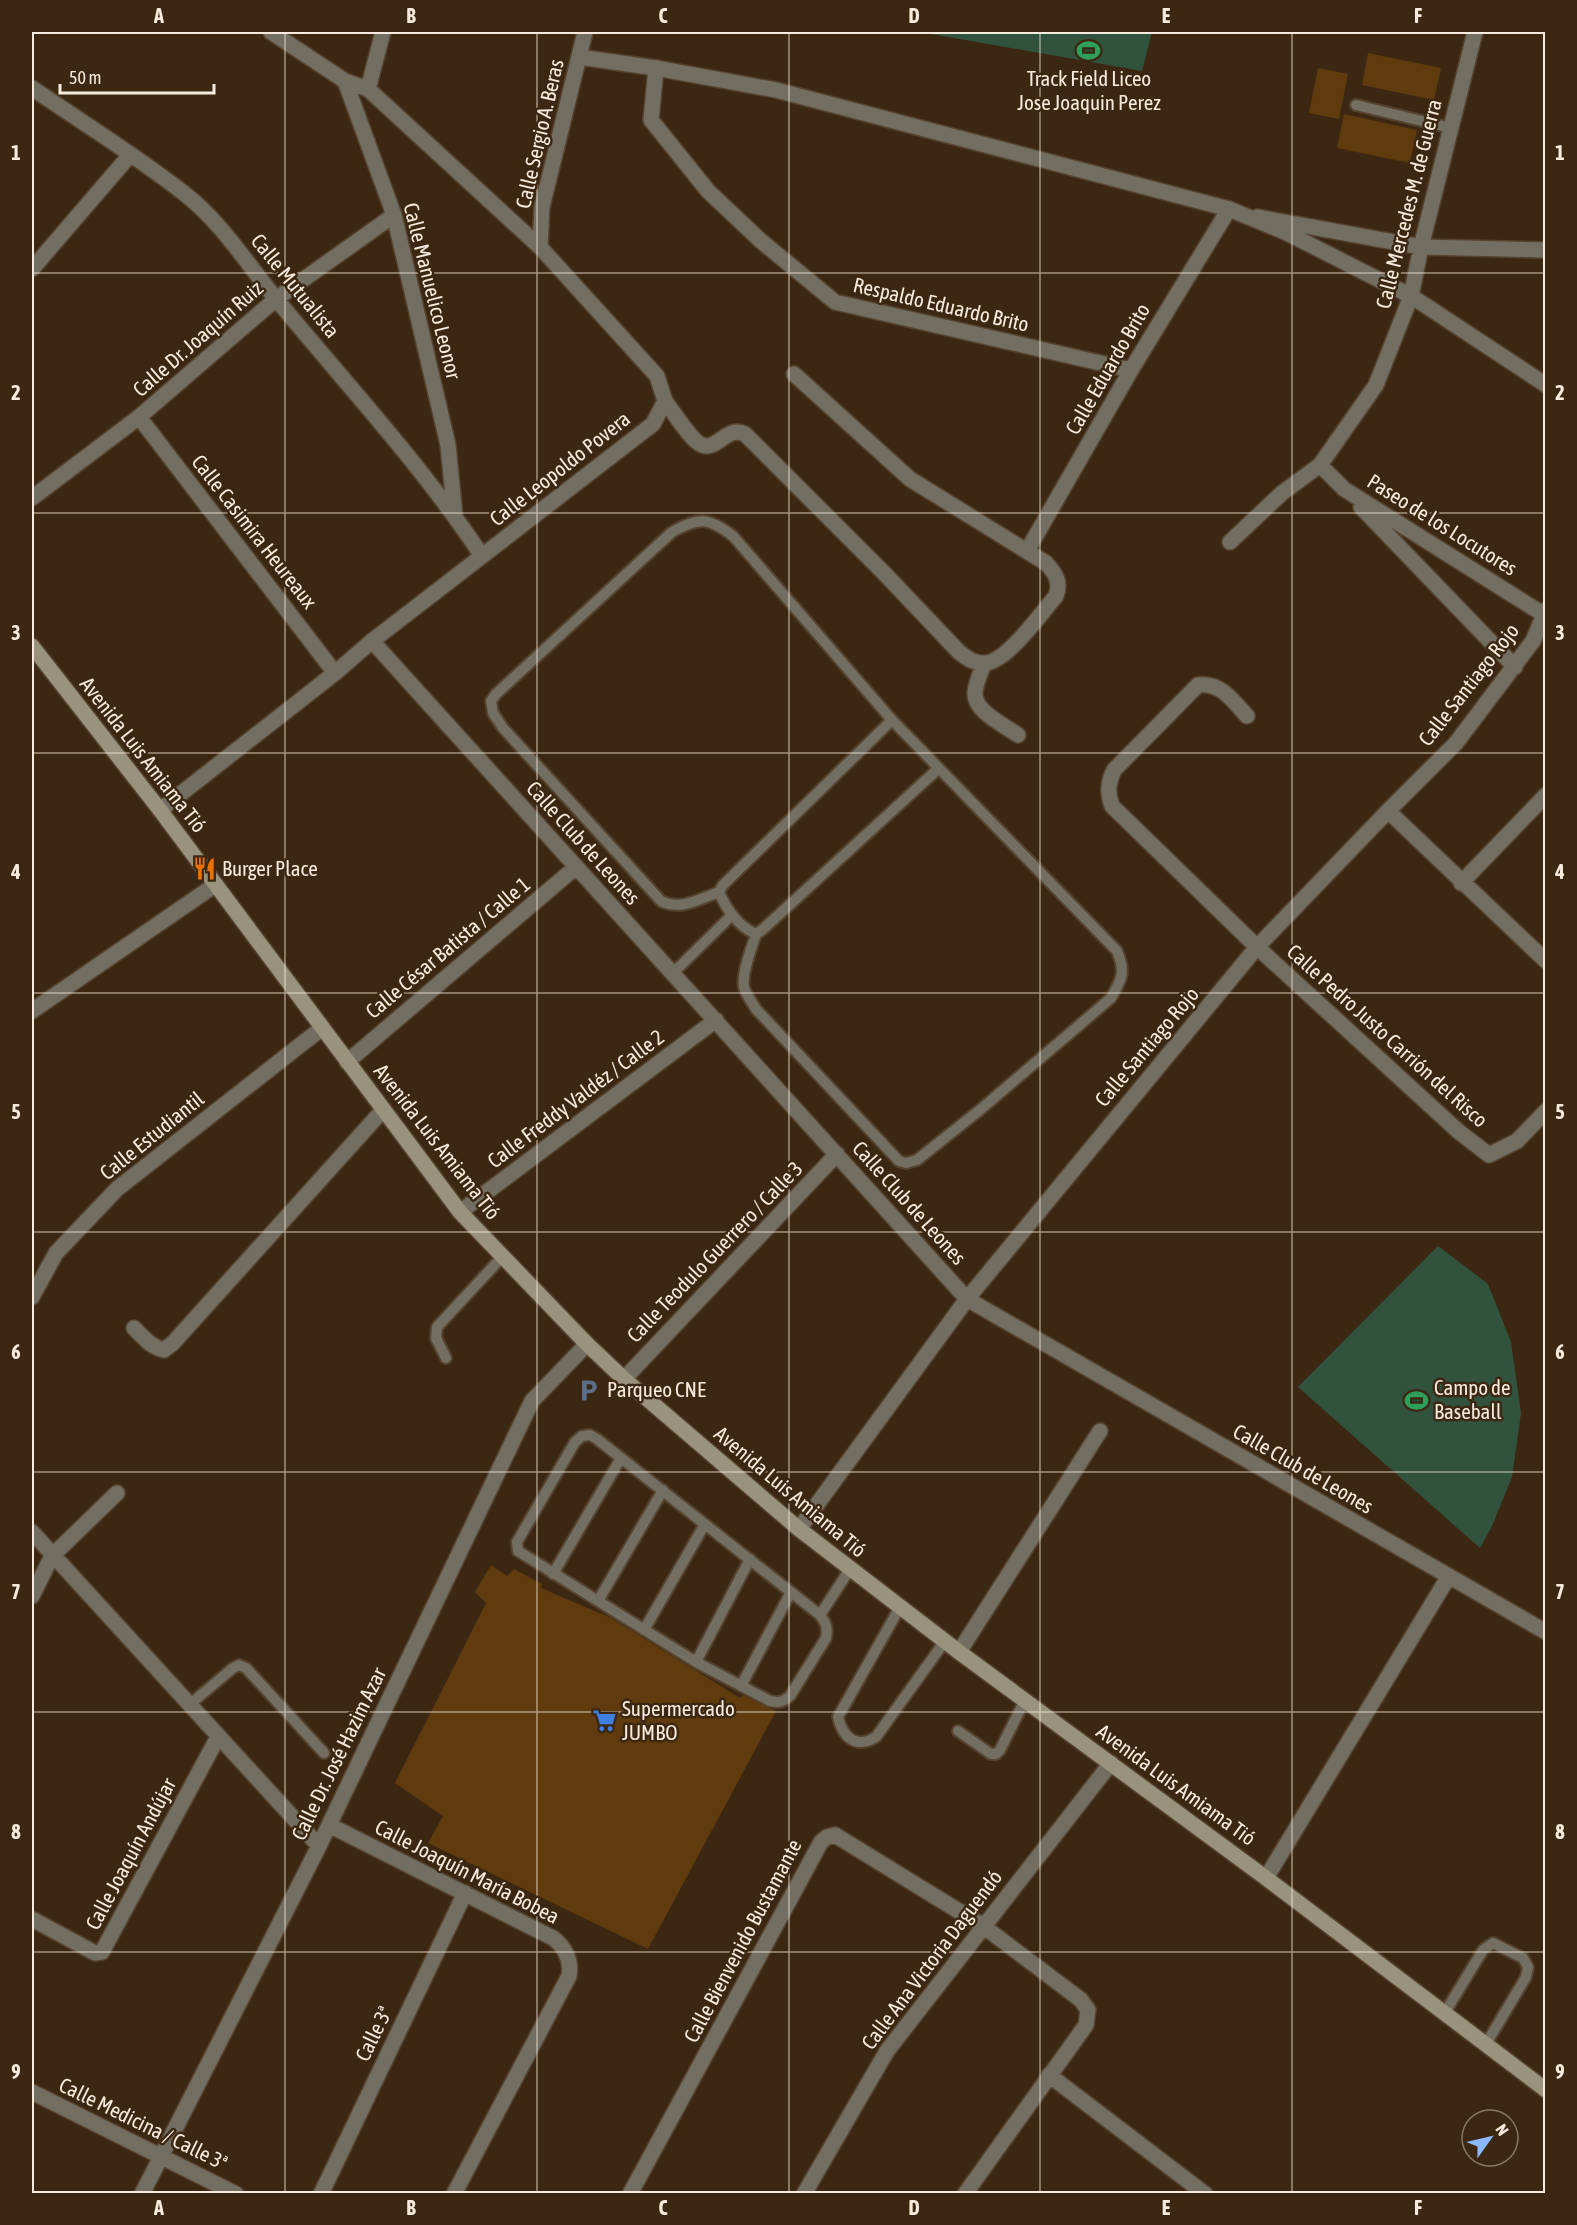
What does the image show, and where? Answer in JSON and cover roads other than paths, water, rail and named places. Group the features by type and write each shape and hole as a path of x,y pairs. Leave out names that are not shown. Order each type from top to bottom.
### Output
{"main road":[{"name":"Avenida Luis Amiama Tió","path":"32,646 160,810 460,1212 587,1344 624,1379 799,1529 850,1569 1266,1878 1545,2090"}],"street":[{"path":"272,32 345,81 368,88 540,247 657,376 665,401 695,440 708,446 732,432 739,431 745,434 959,652 972,662 984,663 1004,656 1056,596 1058,579 1055,572 1046,563 910,479 794,374"},
{"path":"368,88 383,32"},
{"name":"Calle Sergio A. Beras","path":"540,247 542,207 585,32"},
{"name":"Calle Mercedes M. de Guerra","path":"1230,542 1282,493 1320,465 1376,385 1411,296 1421,247 1475,32"},
{"path":"579,57 656,68 776,90 1236,212 1421,247 1545,250"},
{"name":"Respaldo Eduardo Brito","path":"656,68 651,120 708,191 761,241 835,302 1131,370"},
{"name":"Calle Manuelico Leonor","path":"345,81 394,215 448,445 455,516"},
{"name":"Calle Mutualista","path":"32,88 186,194 220,225 276,299 380,420 455,516 482,556"},
{"path":"32,269 130,155"},
{"path":"1236,212 1285,232 1411,296 1545,385"},
{"name":"Calle Eduardo Brito","path":"1027,551 1131,370 1236,212"},
{"name":"Calle Dr. Joaquín Ruiz","path":"32,498 140,417 276,299 394,215"},
{"name":"Calle Leopoldo Povera","path":"160,810 335,673 372,641 653,423 665,401"},
{"name":"Calle Casimira Heureaux","path":"140,417 335,673"},
{"name":"Paseo de los Locutores","path":"1320,465 1344,489 1545,613"},
{"path":"1344,489 1515,667"},
{"name":"Calle Santiago Rojo","path":"799,1529 967,1299 1257,947 1456,743 1533,641 1545,613"},
{"name":"Calle Club de Leones","path":"372,641 967,1299 1545,1632"},
{"path":"984,663 975,692 976,700 982,709 1018,735"},
{"name":"Calle Pedro Justo Carrión del Risco","path":"1247,716 1222,689 1210,683 1198,685 1114,770 1109,782 1108,795 1112,806 1257,947 1458,1131 1489,1155 1517,1141 1545,1111"},
{"path":"1461,883 1545,795"},
{"path":"1388,811 1545,961"},
{"name":"Calle César Batista / Calle 1","path":"347,1062 576,867"},
{"path":"32,1011 215,885"},
{"name":"Calle Freddy Valdéz / Calle 2","path":"460,1212 716,1020"},
{"name":"Calle Estudiantil","path":"32,1298 56,1253 117,1189 322,1028"},
{"path":"134,1328 151,1346 164,1350 173,1343 383,1110"},
{"name":"Calle Teodulo Guerrero / Calle 3","path":"624,1379 837,1154"},
{"name":"Calle Dr. José Hazim Azar","path":"142,2193 319,1846 532,1401 587,1344"},
{"path":"959,1652 1100,1431"},
{"path":"32,1596 52,1556 117,1493"},
{"path":"32,1532 319,1846"},
{"path":"1266,1878 1449,1576"},
{"name":"Calle Joaquín Andújar","path":"32,1919 95,1953 102,1952 218,1737"},
{"name":"Calle Ana Victoria Daguendó","path":"804,2193 887,2051 1111,1763"},
{"name":"Calle Joaquín María Bobea","path":"329,1825 557,1941 566,1953 570,1971 454,2193"},
{"name":"Calle Bienvenido Bustamante","path":"630,2193 823,1840 830,1836 840,1837 983,1926 1081,2000 1088,2010 1086,2025 964,2193"},
{"name":"Calle 3ª","path":"321,2193 465,1893"},
{"path":"1049,2075 1205,2193"},
{"name":"Calle Medicina / Calle 3ª","path":"32,2092 236,2193"}],"lane":[{"path":"1356,105 1451,128"},
{"path":"892,720 723,885 719,892 682,905 670,906 661,901 503,728 493,713 491,701 672,532 688,523 704,520 717,524 733,536 892,720 1117,951 1123,964 1122,978 1111,998 972,1117 917,1160 906,1163 899,1161 756,1009 743,986 756,933 771,922 938,769"},
{"path":"719,892 732,915 750,931 756,933"},
{"path":"673,973 732,915"},
{"path":"446,1358 436,1338 436,1327 503,1256"},
{"path":"590,1435 597,1438 663,1491 820,1615 826,1623 828,1631 826,1638 790,1696 778,1703 696,1662 522,1555 516,1547 575,1442 582,1436 590,1435"},
{"path":"553,1574 621,1458"},
{"path":"598,1601 663,1491"},
{"path":"644,1630 705,1524"},
{"path":"696,1662 750,1560"},
{"path":"820,1615 850,1569"},
{"path":"741,1686 791,1592"},
{"path":"900,1607 838,1717 841,1730 854,1741 867,1743 876,1737 945,1641"},
{"path":"189,1706 239,1665 246,1668 324,1753"},
{"path":"958,1731 991,1754 996,1754 1024,1700"},
{"path":"1444,2014 1483,1950 1493,1943 1523,1958 1528,1967 1526,1977 1486,2044"}],"place":[{"name":"Track Field Liceo Jose Joaquin Perez","path":"1089,51"},
{"name":"Burger Place","path":"204,869"},
{"name":"Parqueo CNE","path":"589,1390"},
{"name":"Campo de Baseball","path":"1416,1400"},
{"name":"Supermercado JUMBO","path":"604,1721"}]}
